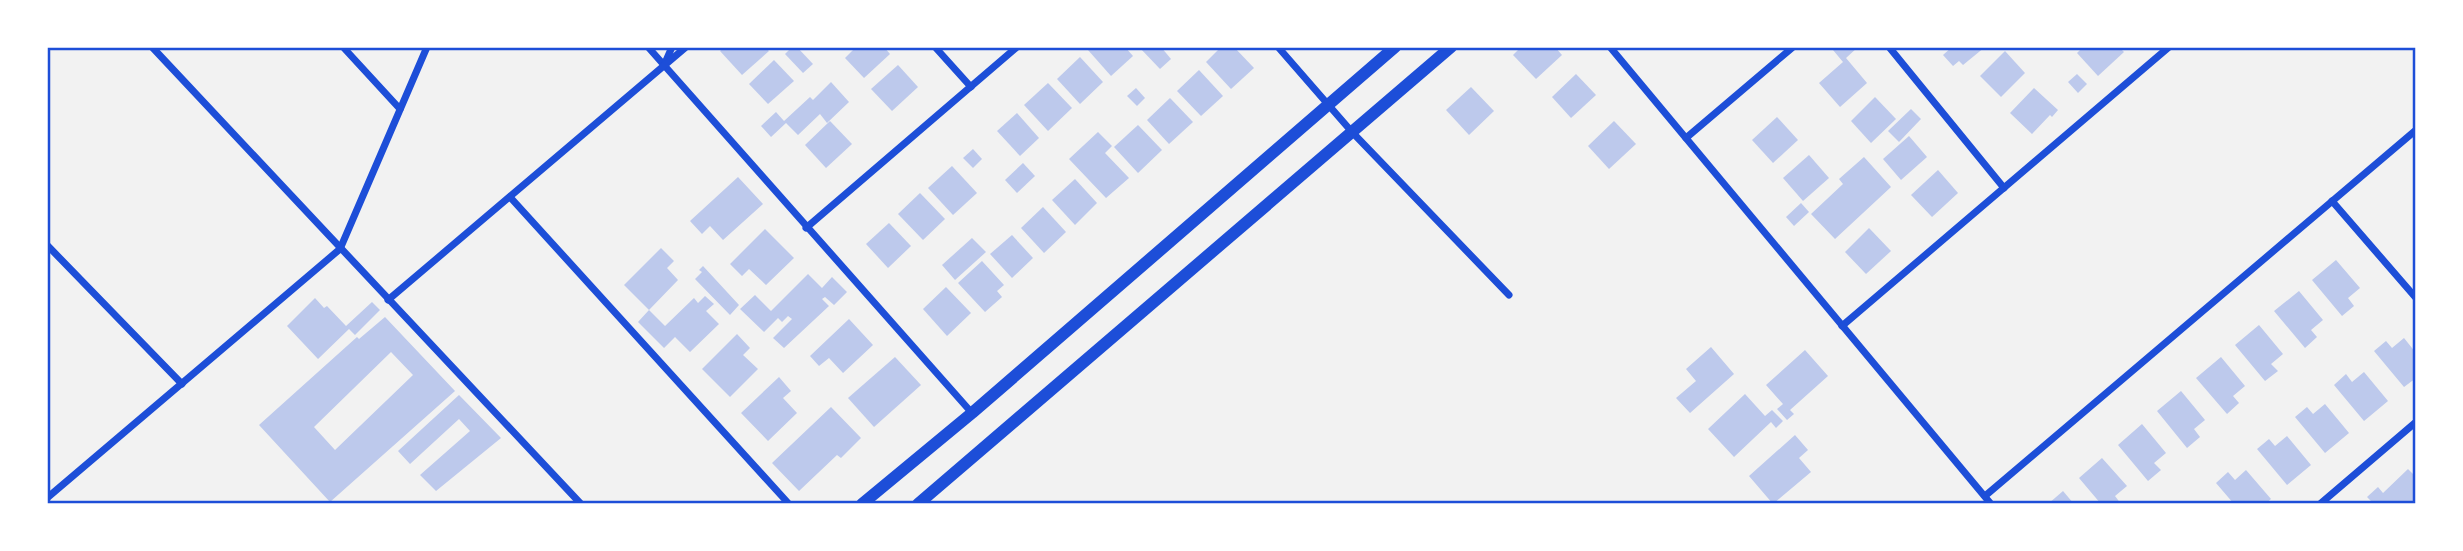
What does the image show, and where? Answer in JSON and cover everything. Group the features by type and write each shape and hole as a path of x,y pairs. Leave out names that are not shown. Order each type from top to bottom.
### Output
{"street":[{"path":"152,47 581,504"},
{"path":"343,47 400,109"},
{"path":"47,498 340,249 427,47"},
{"path":"648,47 972,413"},
{"path":"664,66 672,47"},
{"path":"388,300 686,47"},
{"path":"935,47 971,88"},
{"path":"806,228 1017,47"},
{"path":"1278,47 1352,132 1509,295"},
{"path":"862,504 972,413 1395,47"},
{"path":"918,504 1451,47"},
{"path":"1610,47 1991,504"},
{"path":"1686,138 1793,47"},
{"path":"1889,47 2004,188"},
{"path":"1842,326 2168,48"},
{"path":"1985,496 2416,130"},
{"path":"510,197 789,504"},
{"path":"2332,201 2416,298"},
{"path":"47,245 182,384"},
{"path":"2320,504 2416,422"}],"building":[{"path":"724,47 765,47 769,51 742,75 720,51"},
{"path":"792,47 797,47 813,64 803,73 785,54"},
{"path":"856,47 884,47 890,54 864,78 845,58"},
{"path":"1091,47 1125,47 1133,56 1111,76 1088,50"},
{"path":"1139,47 1161,47 1171,59 1160,69"},
{"path":"1221,47 1234,47 1254,68 1231,89 1206,62"},
{"path":"1521,47 1555,47 1562,55 1536,79 1513,55"},
{"path":"1835,47 1858,47 1846,58 1867,83 1840,107 1819,83 1843,62 1833,50"},
{"path":"1952,47 1985,47 1963,65 1959,61 1953,66 1943,55"},
{"path":"2083,47 2119,47 2124,52 2098,76 2077,53"},
{"path":"2005,51 2025,73 2001,97 1980,76"},
{"path":"1080,57 1103,82 1080,104 1057,79"},
{"path":"774,60 794,81 768,104 749,84"},
{"path":"898,65 918,87 892,111 871,89"},
{"path":"1199,70 1223,96 1201,116 1177,91"},
{"path":"1576,74 1596,95 1571,118 1552,97"},
{"path":"2077,74 2087,84 2078,93 2068,82"},
{"path":"831,82 849,102 827,123 820,114 798,135 786,123 771,137 761,126 776,112 784,121 810,97 813,100"},
{"path":"1048,83 1072,108 1048,131 1024,105"},
{"path":"1471,87 1494,111 1469,135 1446,110"},
{"path":"1136,88 1145,98 1137,106 1127,96"},
{"path":"2034,88 2058,110 2032,134 2010,113"},
{"path":"1875,97 1896,119 1871,143 1851,121"},
{"path":"1170,98 1193,122 1169,144 1147,120"},
{"path":"1911,109 1921,119 1899,142 1888,131"},
{"path":"1017,113 1039,138 1020,156 997,131"},
{"path":"1777,117 1798,140 1773,163 1752,140"},
{"path":"830,121 852,144 826,168 805,145"},
{"path":"1614,121 1636,144 1609,169 1588,146"},
{"path":"1138,125 1162,150 1138,173 1114,147"},
{"path":"1098,132 1112,146 1105,153 1129,178 1106,198 1069,159"},
{"path":"1909,136 1927,157 1901,180 1883,159"},
{"path":"973,149 982,159 973,168 963,158"},
{"path":"1809,155 1829,178 1803,201 1783,178"},
{"path":"1864,157 1891,187 1835,239 1811,214 1843,184 1839,179"},
{"path":"1023,163 1035,176 1017,193 1005,180"},
{"path":"952,166 977,193 953,215 928,188"},
{"path":"1938,170 1958,193 1932,217 1911,195"},
{"path":"738,177 763,204 723,240 710,226 702,234 690,221"},
{"path":"1075,179 1097,203 1075,225 1052,200"},
{"path":"920,193 945,219 923,240 898,214"},
{"path":"1801,203 1809,212 1794,226 1786,217"},
{"path":"1043,207 1066,232 1044,253 1021,228"},
{"path":"889,223 911,246 888,268 866,244"},
{"path":"1869,228 1891,251 1866,274 1845,252"},
{"path":"765,229 794,258 766,285 749,269 742,276 730,264"},
{"path":"1012,235 1033,258 1012,278 990,254"},
{"path":"972,238 986,252 955,280 942,265"},
{"path":"661,248 674,261 667,268 678,280 649,310 624,285"},
{"path":"2336,260 2360,288 2348,298 2354,306 2342,316 2312,280"},
{"path":"982,261 1004,285 997,291 1002,297 985,312 958,283"},
{"path":"703,266 739,305 730,315 695,279 702,272 699,270"},
{"path":"808,274 822,288 832,277 847,292 834,305 825,297 822,299 829,306 784,348 773,338 792,319 788,316 782,322 778,318 764,332 740,309 755,295 771,311"},
{"path":"946,287 971,313 947,336 923,309"},
{"path":"2299,291 2323,320 2311,330 2317,337 2305,348 2274,311"},
{"path":"705,296 714,304 706,311 719,324 690,352 675,337 664,348 638,322 649,310 665,326 694,298 698,303"},
{"path":"315,298 324,308 327,306 346,326 372,302 380,310 355,335 349,329 318,359 287,326"},
{"path":"385,317 455,391 330,502 259,425 357,337 359,339","holes":["391,352 413,375 335,450 314,427"]},
{"path":"849,319 873,345 843,373 829,358 819,366 810,356"},
{"path":"2259,325 2283,354 2271,364 2278,371 2265,381 2235,345"},
{"path":"737,334 750,348 743,355 758,369 730,397 702,369"},
{"path":"2404,338 2416,353 2416,378 2404,387 2374,351 2386,341 2392,348"},
{"path":"1711,347 1734,374 1690,413 1676,398 1696,381 1686,369"},
{"path":"1805,350 1828,376 1790,410 1794,414 1787,420 1777,409 1783,404 1766,385"},
{"path":"895,357 921,385 874,427 848,398"},
{"path":"2221,357 2245,386 2233,396 2239,403 2227,414 2196,378"},
{"path":"2364,372 2388,401 2364,421 2334,385 2346,374 2352,382"},
{"path":"779,377 791,391 783,398 797,413 768,441 741,413"},
{"path":"2181,391 2205,420 2194,429 2200,437 2187,448 2157,411"},
{"path":"1745,394 1765,416 1772,410 1783,421 1776,428 1771,422 1734,457 1708,429"},
{"path":"459,395 501,438 436,491 420,475 470,431 459,419 410,464 398,451"},
{"path":"2325,404 2349,433 2325,453 2295,417 2307,407 2313,414"},
{"path":"831,407 861,438 841,458 837,455 799,491 772,463"},
{"path":"2142,424 2166,453 2154,463 2161,470 2148,481 2118,445"},
{"path":"1795,435 1808,450 1799,458 1811,472 1773,504 1749,476"},
{"path":"2287,436 2311,465 2287,485 2257,449 2269,439 2275,446"},
{"path":"2102,458 2127,486 2115,496 2121,504 2101,504 2079,478"},
{"path":"2408,469 2416,477 2416,504 2374,504 2367,497 2378,487 2383,493"},
{"path":"2246,470 2271,499 2265,504 2234,504 2216,483 2228,472 2235,480"},
{"path":"2063,491 2074,504 2048,504"}]}
